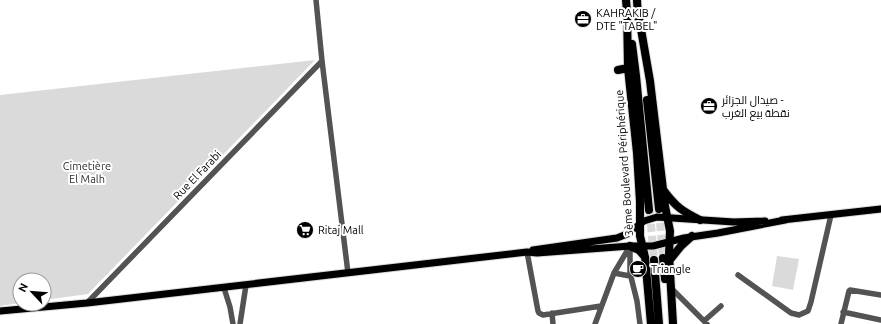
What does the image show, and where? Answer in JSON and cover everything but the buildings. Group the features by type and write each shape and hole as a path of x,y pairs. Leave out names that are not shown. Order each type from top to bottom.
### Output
{"highway":[{"name":"3ème Boulevard Périphérique","path":"626,0 628,68 637,160 640,202 640,236 645,257 651,324"},
{"path":"637,0 659,209"},
{"path":"627,12 636,76 649,210"},
{"path":"638,12 650,81 663,190 670,231 666,259 668,324"},
{"path":"618,70 628,68"},
{"path":"663,190 677,207 700,220"},
{"path":"666,259 692,236"},
{"path":"630,246 639,250 645,257"},
{"path":"666,259 673,324"},
{"path":"654,260 659,324"}],"main road":[{"path":"0,311 224,288 527,252 537,249 617,238 627,234 640,224 652,218 668,217 734,222 785,220 881,209"},
{"path":"527,252 537,253 630,246 653,246 692,236 785,220"}],"street":[{"path":"316,0 348,273"},
{"name":"Rue El Farabi","path":"87,303 322,60"},
{"path":"738,275 791,313 799,315 808,311 812,302 831,215"},
{"path":"595,324 614,273 630,246"},
{"path":"630,246 630,276 637,301 640,324"},
{"path":"527,252 539,314 601,306"},
{"path":"614,273 630,276"},
{"path":"240,324 246,285"},
{"path":"670,287 705,322 721,306"},
{"path":"224,288 230,307 233,324"},
{"path":"841,324 850,290 881,295"},
{"path":"843,312 881,320"},
{"path":"552,313 553,324"}],"green space":[{"name":"Cimetière El Malh","path":"315,60 88,294 52,299 52,272 12,272 12,304 0,306 0,95"},
{"path":"777,256 799,259 793,290 772,286"}],"tunnel":[{"path":"659,211 663,258"},
{"path":"650,212 654,260"}],"place":[{"name":"KAHRAKIB / DTE \"TABEL\"","path":"583,19"},
{"name":"صيدال الجزائر - نقطة بيع الغرب","path":"709,106"},
{"name":"Ritaj Mall","path":"305,230"},
{"name":"Triangle","path":"638,269"}]}
